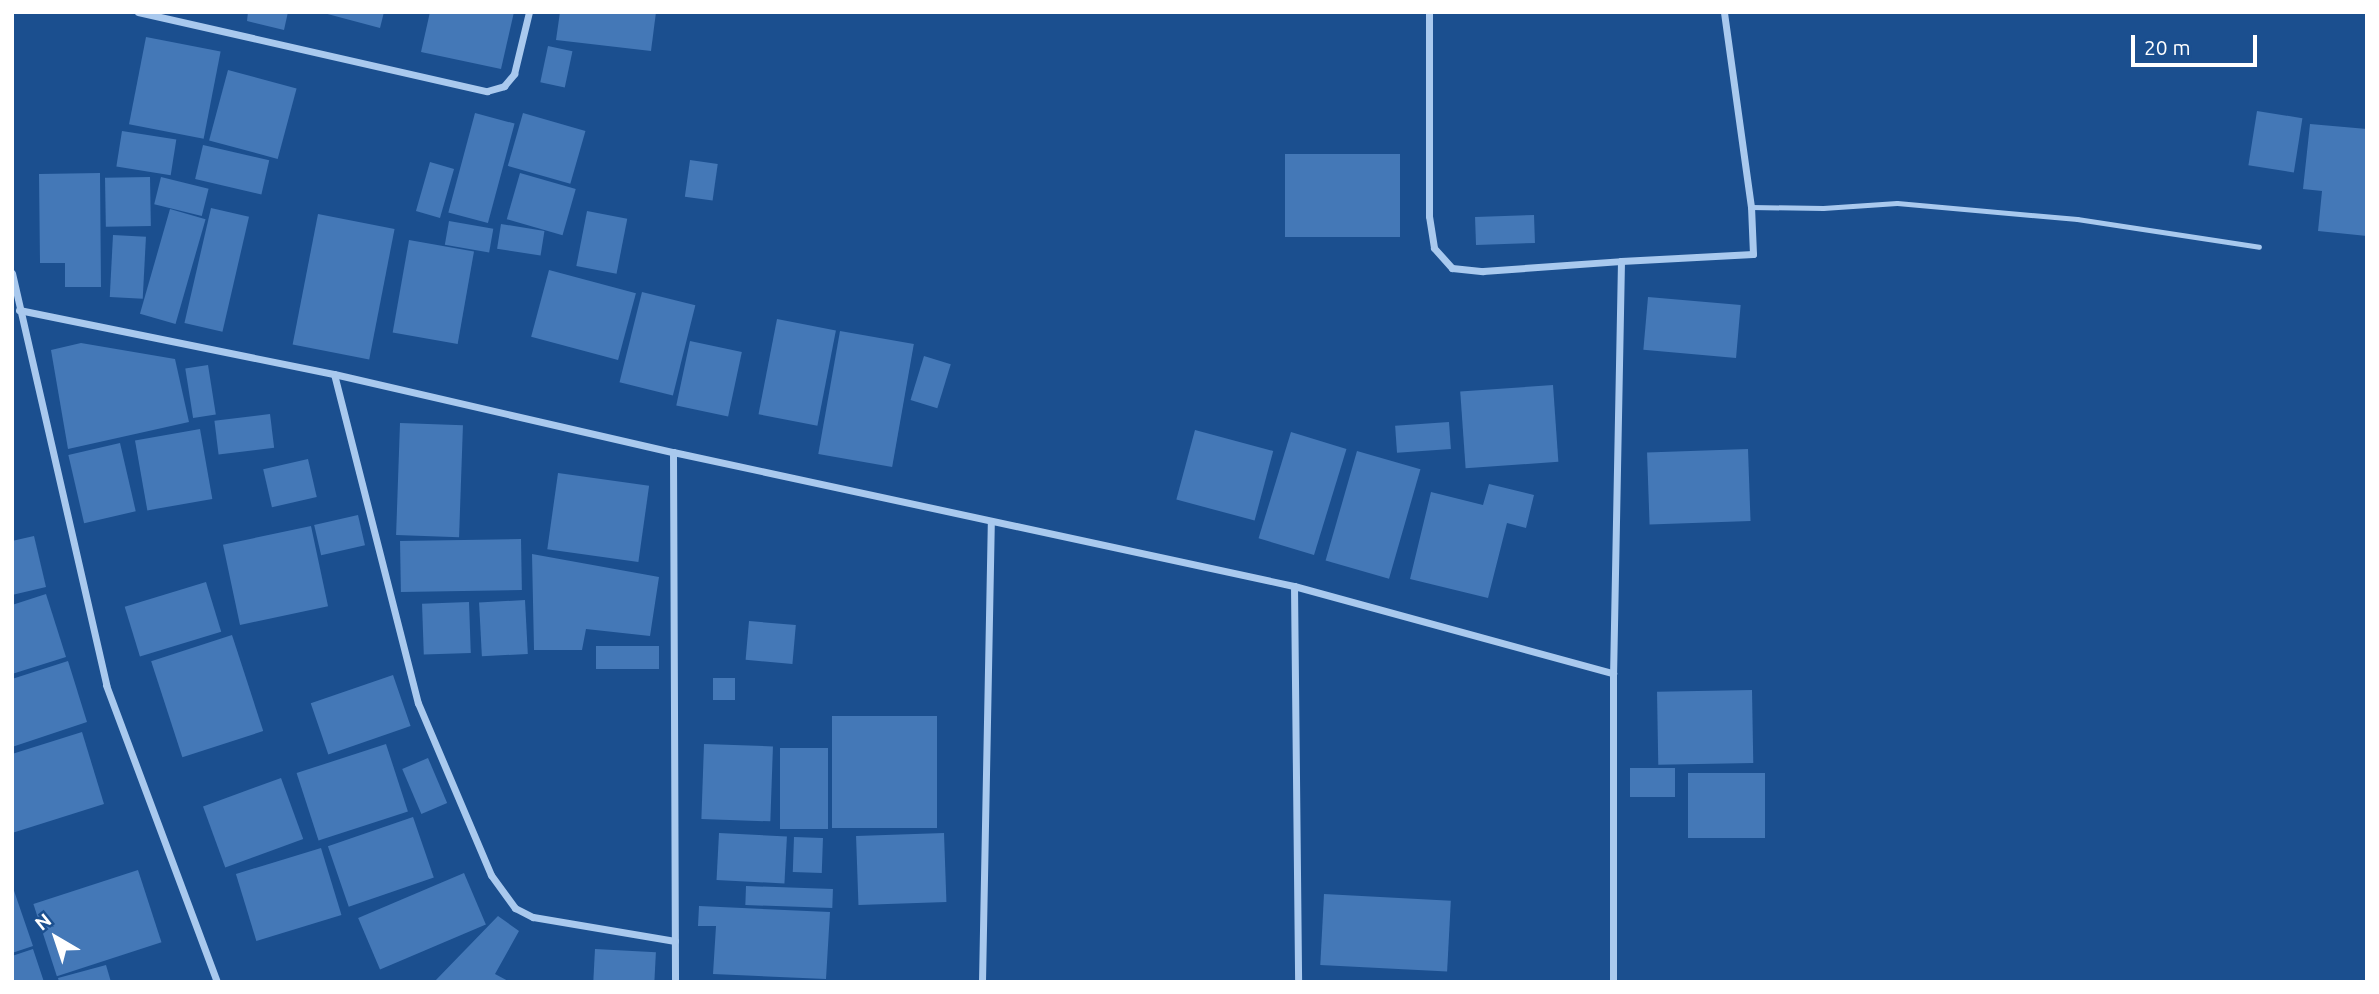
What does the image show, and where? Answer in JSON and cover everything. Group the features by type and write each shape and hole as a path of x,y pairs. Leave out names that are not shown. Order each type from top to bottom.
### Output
{"street":[{"path":"138,12 487,92 504,86 514,74 529,12"},
{"path":"1429,12 1429,216 1434,248 1452,268 1483,271 1753,254 1751,207 1724,12"},
{"path":"1613,982 1613,673 1621,261"},
{"path":"12,273 106,685 217,982"},
{"path":"19,310 334,374 673,452 1294,586 1613,673"},
{"path":"334,374 418,703 491,875 515,908 533,917 675,941"},
{"path":"673,452 675,982"},
{"path":"982,982 991,521"},
{"path":"1294,586 1298,982"}],"lane":[{"path":"1751,207 1823,208 1897,203 2077,219 2259,247"}],"building":[{"path":"248,12 288,12 284,30 247,21"},
{"path":"320,12 384,12 380,28"},
{"path":"430,12 514,12 501,69 421,52"},
{"path":"560,12 656,12 651,51 556,40"},
{"path":"146,37 221,52 204,139 129,124"},
{"path":"548,46 572,51 565,87 540,82"},
{"path":"228,70 297,88 278,159 209,141"},
{"path":"2257,111 2302,118 2294,173 2248,165"},
{"path":"475,113 515,124 488,223 448,212"},
{"path":"523,113 585,131 570,184 508,166"},
{"path":"2310,124 2367,129 2367,236 2318,231 2322,191 2303,189"},
{"path":"122,131 176,140 171,175 116,167"},
{"path":"203,145 269,160 261,194 195,179"},
{"path":"1285,154 1400,154 1400,237 1285,237"},
{"path":"690,160 718,164 713,201 685,197"},
{"path":"430,162 454,169 440,218 416,211"},
{"path":"100,173 101,287 65,287 65,263 40,263 39,174"},
{"path":"520,173 576,189 563,235 507,219"},
{"path":"150,177 151,226 106,227 105,178"},
{"path":"161,177 209,189 202,216 154,204"},
{"path":"211,208 249,217 222,332 184,323"},
{"path":"170,209 206,219 176,324 140,314"},
{"path":"587,211 627,219 617,274 576,266"},
{"path":"318,214 395,229 369,359 293,345"},
{"path":"1534,215 1535,243 1476,245 1475,217"},
{"path":"449,221 493,229 489,252 445,245"},
{"path":"501,224 544,231 541,256 497,249"},
{"path":"113,235 146,237 143,299 110,297"},
{"path":"409,240 474,251 458,344 393,333"},
{"path":"549,270 636,293 618,360 531,337"},
{"path":"642,292 695,305 673,396 620,382"},
{"path":"1648,297 1741,305 1736,358 1643,350"},
{"path":"777,319 836,330 817,426 758,414"},
{"path":"840,331 914,344 892,467 818,454"},
{"path":"690,341 742,352 728,417 676,406"},
{"path":"81,343 175,359 189,422 68,449 51,350"},
{"path":"924,356 951,364 937,408 911,400"},
{"path":"208,365 216,414 193,418 185,369"},
{"path":"1553,385 1558,462 1466,468 1460,391"},
{"path":"270,414 274,448 219,455 214,421"},
{"path":"1449,422 1451,449 1397,453 1395,426"},
{"path":"400,423 463,425 459,537 396,535"},
{"path":"200,429 212,499 147,510 135,440"},
{"path":"1195,430 1273,451 1255,521 1176,500"},
{"path":"1291,432 1346,449 1314,555 1259,538"},
{"path":"120,443 136,511 84,523 68,455"},
{"path":"1748,449 1751,521 1650,524 1647,453"},
{"path":"1357,451 1420,469 1389,579 1326,561"},
{"path":"308,459 317,497 272,507 263,469"},
{"path":"558,473 649,486 638,562 547,549"},
{"path":"1489,484 1534,495 1526,528 1507,523 1488,598 1410,579 1431,492 1483,505"},
{"path":"358,515 365,545 321,555 314,525"},
{"path":"311,526 328,606 240,625 223,545"},
{"path":"34,536 46,587 12,595 12,541"},
{"path":"521,539 522,590 401,592 400,541"},
{"path":"532,554 659,577 650,636 586,629 582,650 534,650"},
{"path":"206,582 221,632 140,657 125,607"},
{"path":"46,594 66,657 12,674 12,605"},
{"path":"525,600 528,654 482,656 479,602"},
{"path":"469,602 471,653 424,655 422,604"},
{"path":"749,621 796,625 792,664 746,660"},
{"path":"232,635 263,731 182,757 151,661"},
{"path":"596,646 659,646 659,669 596,669"},
{"path":"68,661 87,722 12,747 12,679"},
{"path":"393,675 411,726 328,754 311,703"},
{"path":"713,678 735,678 735,700 713,700"},
{"path":"1752,690 1753,763 1658,765 1657,692"},
{"path":"832,716 937,716 937,828 832,828"},
{"path":"82,732 104,804 12,833 12,754"},
{"path":"386,744 408,812 319,841 297,773"},
{"path":"704,744 773,746 770,821 701,819"},
{"path":"780,748 828,748 828,829 780,829"},
{"path":"428,758 447,803 421,814 402,769"},
{"path":"1630,768 1675,768 1675,797 1630,797"},
{"path":"1688,773 1765,773 1765,838 1688,838"},
{"path":"281,778 303,839 225,867 203,806"},
{"path":"413,817 434,878 349,907 328,846"},
{"path":"719,833 787,837 784,883 717,880"},
{"path":"944,833 946,902 858,905 856,836"},
{"path":"794,837 823,838 822,873 793,872"},
{"path":"321,848 341,915 256,941 236,874"},
{"path":"138,870 161,942 57,976 33,904"},
{"path":"464,873 486,925 380,969 358,918"},
{"path":"12,885 33,946 12,953"},
{"path":"746,886 833,889 832,908 745,905"},
{"path":"1324,894 1451,901 1447,972 1320,965"},
{"path":"699,906 830,912 826,979 713,974 716,926 698,926"},
{"path":"498,916 519,931 495,974 510,982 434,982"},
{"path":"33,949 44,982 12,982 12,956"},
{"path":"595,949 656,952 654,982 593,982"},
{"path":"106,965 111,982 59,982 58,978"}]}
